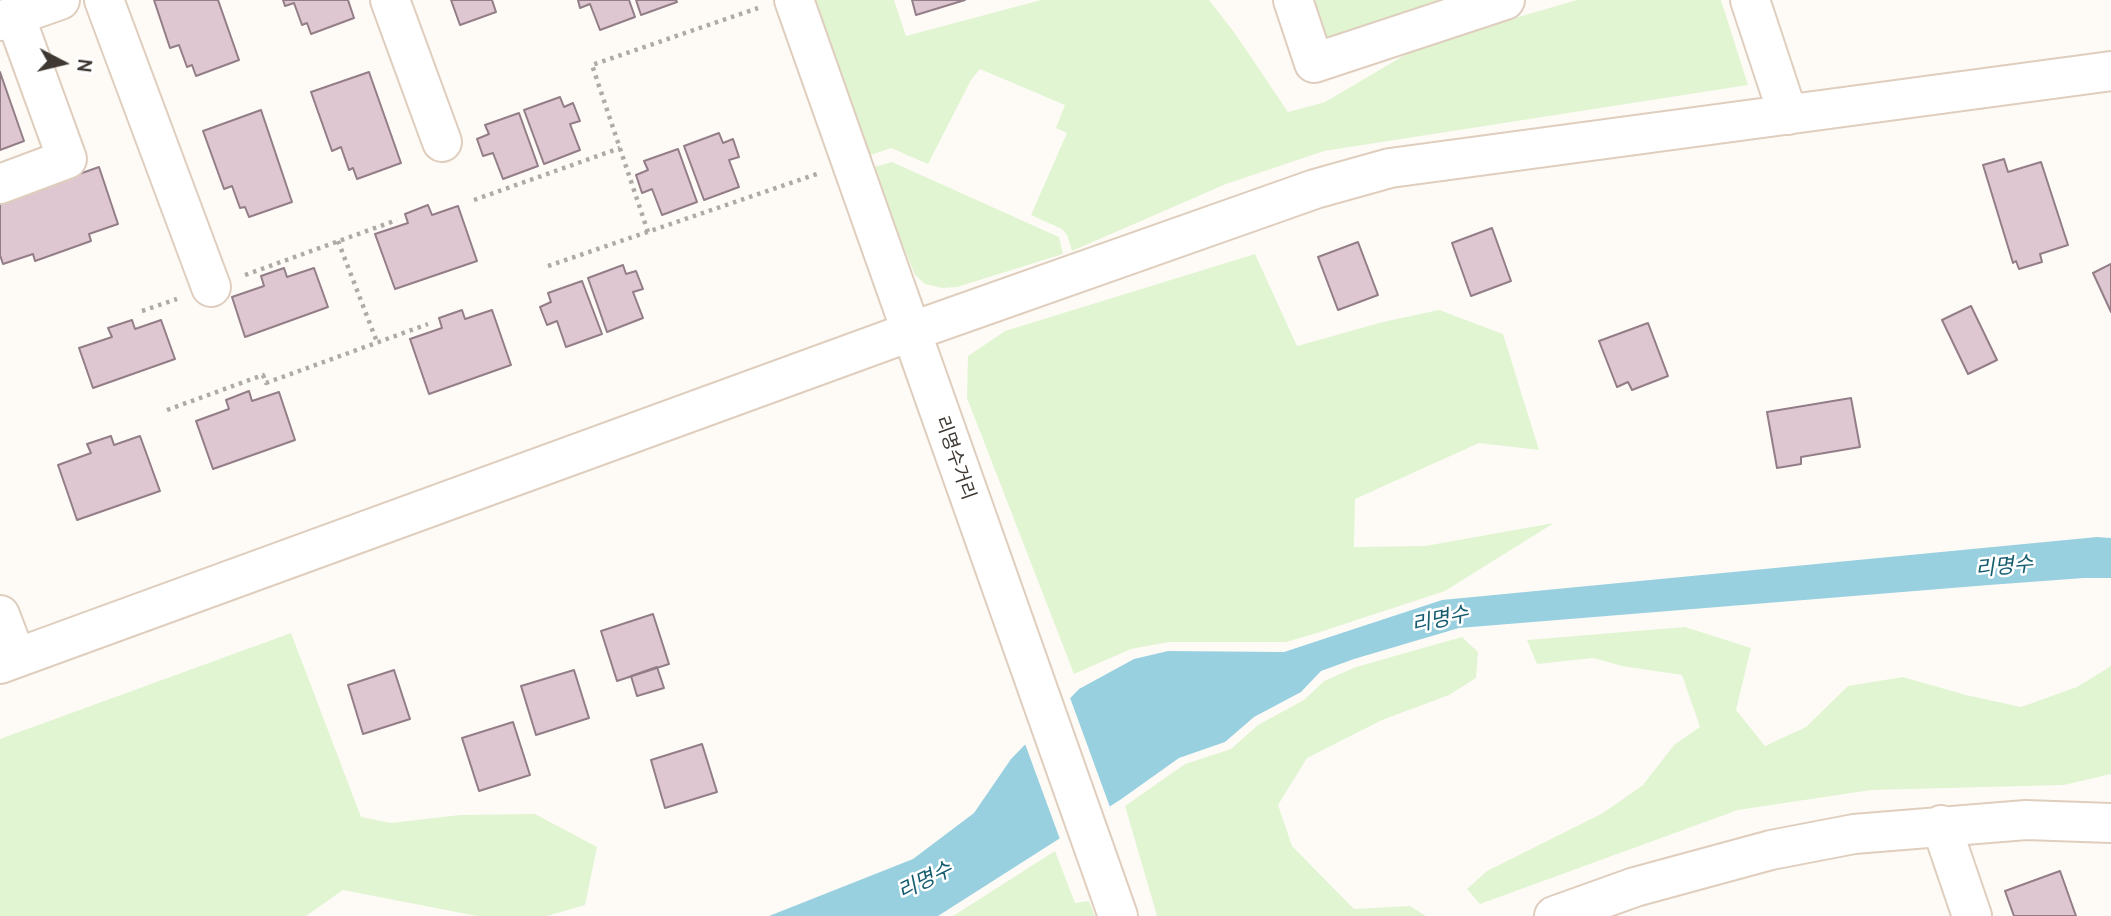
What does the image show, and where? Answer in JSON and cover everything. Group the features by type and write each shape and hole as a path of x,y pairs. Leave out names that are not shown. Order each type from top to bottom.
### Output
{"street":[{"path":"0,184 67,159 8,19 60,0"},
{"path":"104,0 211,287"},
{"path":"390,0 442,142"},
{"path":"1293,0 1314,64 1505,0"},
{"path":"1750,0 1788,115"},
{"name":"리명수거리","path":"781,2 851,163 1112,899"},
{"path":"0,615 8,661 910,332 1315,189 1390,168 2111,71"},
{"path":"1554,916 1635,887 1771,850 1854,834 2026,820 2111,823"},
{"path":"1941,825 1972,916"}],"path":[{"path":"648,232 592,65 781,2"},
{"path":"474,200 621,148"},
{"path":"548,266 851,163"},
{"path":"142,311 397,220"},
{"path":"338,241 377,342"},
{"path":"167,410 263,375 266,383 428,324"}],"green space":[{"path":"815,0 894,0 906,36 1041,0 1209,0 1288,112 1325,102 1422,45 1577,0 1721,0 1748,85 1324,151 1226,184 1072,251 1062,229 1031,215 1067,133 1056,128 1065,105 980,69 971,80 928,164 891,148 868,156"},
{"path":"1309,0 1452,0 1324,44"},
{"path":"892,162 1059,237 1063,254 957,287 942,288 925,284 915,275 871,168"},
{"path":"1255,254 1297,346 1383,322 1439,310 1503,334 1539,450 1479,443 1355,499 1354,547 1425,546 1554,523 1445,591 1317,633 1286,642 1169,642 1131,649 1074,674 967,398 968,356 1005,331"},
{"path":"1685,627 1751,648 1736,710 1765,746 1806,727 1848,686 1903,677 2021,707 2077,687 2111,666 2111,774 2064,785 1871,790 1738,810 1480,904 1467,889 1487,871 1603,813 1643,785 1674,745 1700,727 1682,675 1622,666 1593,658 1537,664 1527,640"},
{"path":"291,633 361,817 391,823 460,815 535,814 597,847 585,905 547,916 477,916 343,890 306,916 0,916 0,739"},
{"path":"1462,637 1478,652 1476,678 1449,695 1382,720 1307,758 1278,805 1292,846 1354,909 1410,906 1426,916 1157,916 1125,806 1185,764 1231,749 1258,725 1304,700 1324,681 1356,667"},
{"path":"1055,851 1075,903 1089,901 1095,916 953,916"}],"water":[{"name":"리명수","path":"2097,537 2111,538 2111,578 1989,585 1459,628 1321,671 1301,692 1254,717 1225,742 1179,758 1120,800 938,916 769,916 913,859 974,813 1011,759 1079,689 1134,659 1168,651 1284,652 1442,600"}],"pier":[{"path":"1069,695 1111,810 1061,842 1024,741"}],"building":[{"path":"154,0 218,0 239,60 196,76 192,65 187,67 179,45 170,48"},
{"path":"283,0 348,0 354,18 311,34 307,23 302,25 294,3 285,6"},
{"path":"451,0 492,0 496,12 460,25"},
{"path":"578,0 629,0 635,17 600,30 590,4 580,8"},
{"path":"636,0 676,0 677,2 641,15"},
{"path":"912,0 965,0 916,15"},
{"path":"0,72 24,141 0,150"},
{"path":"369,72 401,163 357,179 353,168 349,170 341,147 332,151 311,92"},
{"path":"560,97 564,107 573,103 580,121 570,124 580,150 544,164 524,110"},
{"path":"261,110 292,202 249,217 245,207 240,208 232,186 224,189 203,131"},
{"path":"519,113 538,166 503,179 493,153 483,156 477,139 489,134 485,125"},
{"path":"719,133 723,143 733,139 739,157 729,160 739,187 704,200 684,146"},
{"path":"678,149 697,202 662,215 652,189 642,193 636,175 648,170 644,161"},
{"path":"2004,159 2008,172 2041,162 2068,245 2040,254 2042,262 2019,269 2016,261 2013,263 1983,165"},
{"path":"99,167 118,224 89,234 91,241 35,261 33,254 3,264 0,255 0,202"},
{"path":"428,205 432,215 458,206 477,261 395,289 375,234 408,223 405,214"},
{"path":"1492,228 1511,281 1471,296 1452,243"},
{"path":"1358,242 1378,295 1338,310 1318,257"},
{"path":"2111,264 2111,312 2093,273"},
{"path":"623,265 626,274 636,271 643,289 633,292 643,318 607,332 588,278"},
{"path":"284,268 287,277 314,268 328,307 245,337 232,297 264,286 261,276"},
{"path":"582,281 602,334 566,347 557,321 547,325 540,307 551,302 548,293"},
{"path":"1971,306 1997,360 1968,374 1942,320"},
{"path":"462,310 465,319 492,310 511,365 429,394 410,339 442,328 439,318"},
{"path":"132,320 135,329 161,320 175,359 93,388 79,348 112,337 108,328"},
{"path":"1648,323 1668,376 1632,390 1628,382 1617,387 1599,341"},
{"path":"249,391 252,401 279,392 295,440 213,469 196,421 229,409 226,400"},
{"path":"1851,398 1860,447 1801,457 1801,464 1777,468 1767,412"},
{"path":"111,436 114,445 140,436 160,491 77,520 58,465 91,453 87,444"},
{"path":"653,614 669,664 617,681 601,631"},
{"path":"657,667 664,688 637,696 631,676"},
{"path":"394,670 410,719 363,734 348,685"},
{"path":"574,670 589,718 536,735 521,686"},
{"path":"513,722 530,775 479,791 462,738"},
{"path":"702,744 717,792 665,808 651,760"},
{"path":"2060,871 2076,916 2014,916 2005,891"}]}
